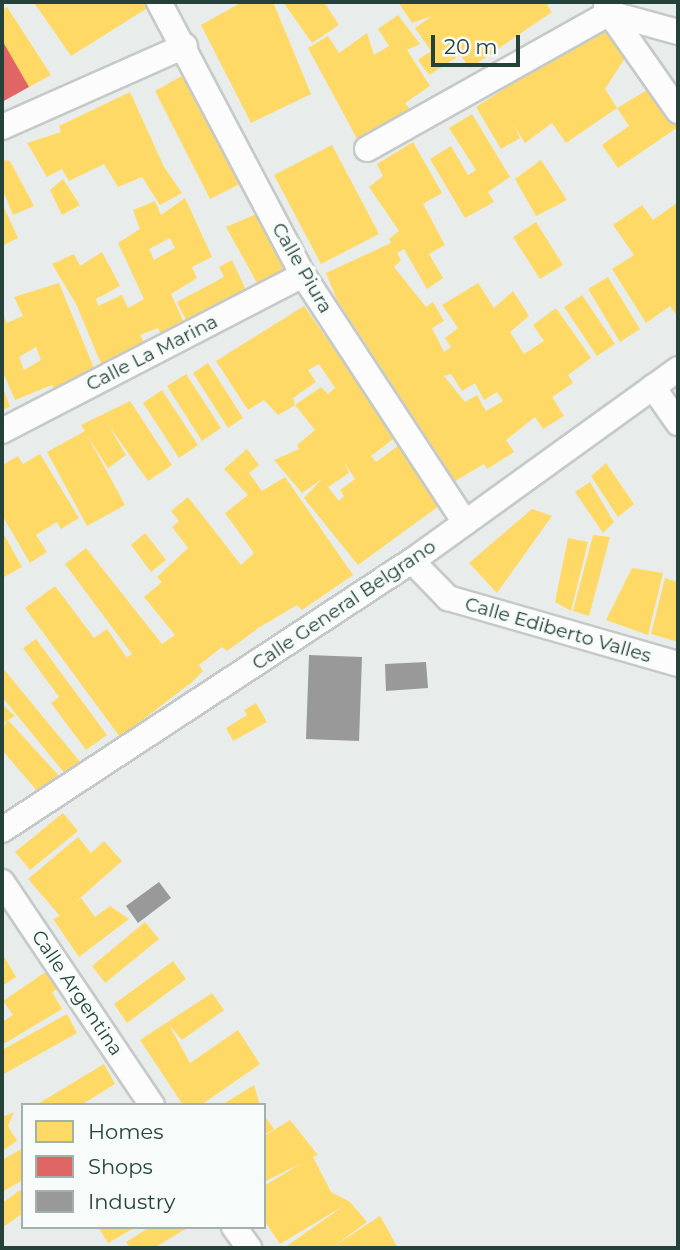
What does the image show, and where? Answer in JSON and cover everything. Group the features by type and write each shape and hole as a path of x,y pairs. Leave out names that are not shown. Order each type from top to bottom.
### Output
{"street":[{"name":"Calle Piura","path":"159,2 185,46 303,275 465,523"},
{"path":"605,7 678,111"},
{"path":"367,149 605,7 678,32"},
{"path":"2,127 185,46"},
{"name":"Calle La Marina","path":"2,431 303,275"},
{"name":"Calle General Belgrano","path":"2,830 412,561 678,369"},
{"path":"653,387 678,423"},
{"name":"Calle Ediberto Valles","path":"412,561 448,598 678,664"},
{"name":"Calle Argentina","path":"2,882 151,1103"},
{"path":"235,1229 248,1248"}],"building: Homes":[{"path":"157,2 71,56 35,4"},
{"path":"242,2 273,2 311,94 251,123 201,25"},
{"path":"283,2 324,2 339,25 312,43"},
{"path":"398,2 553,2 547,5 552,12 470,68 460,55 429,75 418,60 431,51 415,28 432,16 412,23"},
{"path":"7,7 51,75 29,87 2,50 2,11"},
{"path":"398,15 420,44 407,50 430,86 405,103 410,109 361,146 308,48 328,36 339,53 367,33 374,55 389,46 378,29"},
{"path":"601,26 625,58 605,89 617,108 566,143 552,123 525,143 513,124 520,138 501,149 476,107"},
{"path":"187,73 244,182 210,199 155,91"},
{"path":"652,87 678,127 618,168 602,145 629,126 617,108"},
{"path":"130,92 164,167 182,193 160,205 142,177 118,187 104,164 69,181 62,169 47,177 27,143 61,132 59,126"},
{"path":"472,114 510,177 488,192 494,202 465,218 430,159 451,146 468,175 476,170 449,128"},
{"path":"413,142 442,193 423,204 445,245 429,254 443,278 427,289 404,249 397,253 401,260 394,267 426,307 433,302 444,321 432,328 444,352 451,347 445,338 458,328 442,305 478,283 494,308 513,291 529,316 510,332 524,354 544,341 533,325 556,308 591,358 568,375 573,383 552,397 564,416 543,429 535,417 506,440 514,452 487,469 484,464 455,481 337,300 326,273 391,243 389,239 399,231 369,187 383,176 377,164","holes":["451,374 462,391 475,383 484,400 497,392 503,401 486,411 477,395 465,402 444,376"]},
{"path":"332,145 379,234 321,264 274,175"},
{"path":"2,160 10,161 34,206 13,215 2,188"},
{"path":"541,160 567,200 536,216 515,179"},
{"path":"63,179 80,205 62,215 50,190"},
{"path":"185,198 212,257 192,267 197,278 171,294 187,329 164,341 158,328 140,335 148,350 102,366 76,304 52,264 74,254 80,266 102,252 120,286 96,299 98,306 122,295 128,308 144,299 118,243 140,229 133,210 155,201 161,215","holes":["170,238 175,248 154,260 149,249"]},
{"path":"678,202 678,317 670,306 646,323 612,269 634,255 613,225 642,205 653,220"},
{"path":"2,203 18,238 2,246"},
{"path":"261,212 286,276 261,290 226,227"},
{"path":"536,222 563,265 540,279 513,237"},
{"path":"232,260 246,290 235,297 238,304 192,332 177,302 224,277 219,267"},
{"path":"608,277 640,329 620,342 588,289"},
{"path":"59,283 96,373 55,391 52,385 15,400 2,370 2,312 7,323 23,316 14,297","holes":["36,347 41,360 24,370 19,357"]},
{"path":"582,295 615,344 597,356 564,307"},
{"path":"304,306 396,437 371,456 376,462 402,443 443,503 358,565 304,498 322,479 302,493 274,460 299,449 297,445 315,430 295,405 278,415 264,400 248,410 216,361","holes":["319,364 335,388 328,394 321,387 295,405 293,398 316,382 308,370","344,462 355,479 340,490 344,496 339,501 328,487 349,473"]},
{"path":"208,363 243,418 228,428 193,373"},
{"path":"186,374 221,428 202,441 167,386"},
{"path":"2,385 10,407 2,410"},
{"path":"162,390 198,445 179,458 143,403"},
{"path":"130,401 172,465 148,481 107,423 126,455 108,468 87,435 125,505 87,526 47,452 85,431 81,425"},
{"path":"247,449 259,465 249,473 262,491 285,477 353,575 302,610 297,605 227,651 222,647 199,665 203,671 192,682 120,737 25,608 55,586 94,638 107,629 127,658 132,654 65,564 86,548 162,644 175,635 144,597 162,582 157,577 188,548 172,527 179,521 171,511 188,497 241,565 254,553 225,513 248,495 224,469"},
{"path":"40,454 79,518 61,529 57,522 36,535 47,552 30,563 2,515 2,465 18,456 23,464"},
{"path":"606,463 634,504 618,517 591,476"},
{"path":"590,482 614,522 603,533 575,492"},
{"path":"532,509 552,516 497,593 469,563"},
{"path":"2,531 22,567 2,578"},
{"path":"145,533 166,560 151,572 131,545"},
{"path":"593,535 610,537 589,616 573,611"},
{"path":"568,538 588,542 571,611 555,602"},
{"path":"632,568 663,573 648,635 606,620"},
{"path":"665,578 678,582 678,642 651,634"},
{"path":"36,639 107,735 86,750 51,703 59,697 23,648"},
{"path":"2,667 81,763 66,775 2,697"},
{"path":"256,703 267,722 233,741 226,728 247,715 244,710"},
{"path":"2,704 15,716 2,724"},
{"path":"8,720 61,778 39,793 2,750 2,728"},
{"path":"63,813 78,831 30,870 15,852"},
{"path":"78,837 91,853 104,841 122,861 70,907 81,898 95,917 110,906 129,919 79,957 53,919 60,916 28,879"},
{"path":"145,922 159,939 105,983 92,966"},
{"path":"2,953 16,977 2,986"},
{"path":"173,961 186,979 127,1023 114,1004"},
{"path":"47,971 59,988 52,992 62,1009 2,1045 2,1022 13,1015 3,1001"},
{"path":"212,993 224,1010 182,1040 169,1025 190,1063 238,1030 260,1064 204,1103 182,1103 140,1040"},
{"path":"67,1014 77,1033 2,1075 2,1050"},
{"path":"104,1064 115,1084 84,1103 39,1103"},
{"path":"254,1085 259,1103 225,1103"},
{"path":"14,1112 8,1126 17,1141 2,1151 2,1117"},
{"path":"266,1118 274,1129 266,1134"},
{"path":"290,1120 318,1155 313,1157 331,1192 350,1202 367,1222 331,1248 284,1248 345,1205 280,1244 266,1223 266,1185 302,1163 266,1181 266,1135"},
{"path":"21,1149 21,1181 2,1192 2,1160"},
{"path":"21,1189 21,1214 2,1228 2,1203"},
{"path":"380,1216 398,1248 331,1248"},
{"path":"99,1229 132,1229 108,1243"},
{"path":"147,1229 186,1229 154,1248 130,1248 126,1242"}],"building: Shops":[{"path":"2,40 29,87 2,102"}],"building: Industry":[{"path":"309,655 362,657 359,741 306,739"},
{"path":"426,662 428,688 386,691 385,664"},
{"path":"159,882 171,898 138,923 126,906"}]}
